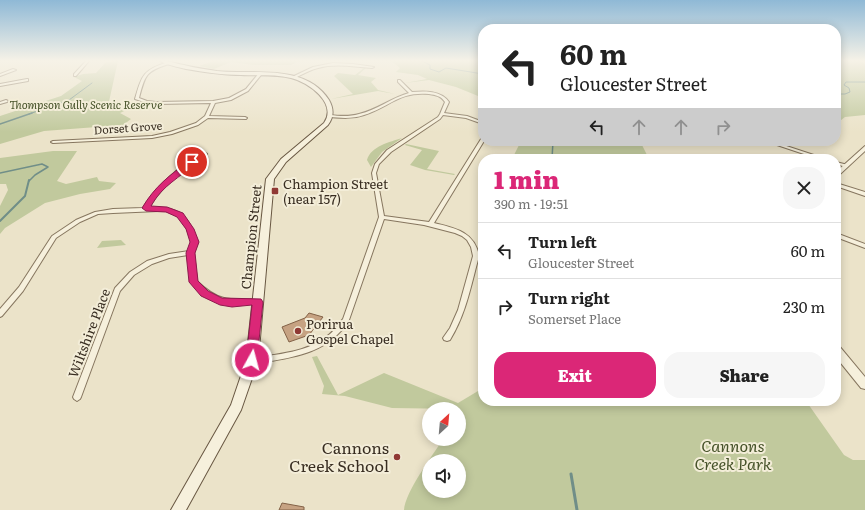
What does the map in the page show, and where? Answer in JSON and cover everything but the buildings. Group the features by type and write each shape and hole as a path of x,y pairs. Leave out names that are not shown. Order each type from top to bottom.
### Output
{"main road":[{"path":"311,85 330,107 330,116"},
{"name":"Champion Street","path":"178,510 237,406 252,360 270,180 281,163 324,125 330,116"}],"street":[{"path":"142,85 137,99 144,102 156,103 213,102 230,99 242,93 250,85"},
{"path":"403,85 410,92"},
{"path":"252,360 300,352 314,348 325,343 335,335 346,320 382,217 374,173 377,164 389,151 442,114 447,102 442,96 426,92 410,92 399,96 365,114 355,116 330,116"},
{"path":"0,102 6,101"},
{"path":"213,102 207,117 245,118"},
{"path":"442,114 467,117 478,121"},
{"name":"Dorset Grove","path":"53,142 152,137 185,129 197,124 207,117"},
{"path":"430,225 479,146"},
{"path":"783,146 808,154"},
{"path":"841,170 865,148"},
{"path":"146,208 154,194 162,186 199,156 205,154"},
{"path":"841,164 846,166"},
{"path":"841,186 865,194"},
{"path":"0,314 21,289 54,237 65,228 97,213 146,208 167,210 180,215 190,229 195,242 191,253 194,282 205,293 220,301 232,303 258,302"},
{"path":"382,217 430,225 465,235 475,249 476,256 460,313 454,329 448,338"},
{"path":"841,237 865,246"},
{"name":"Wiltshire Place","path":"77,397 117,290 126,278 154,260 170,255 191,253"},
{"path":"841,356 865,385"}],"green space":[{"name":"Thompson Gully Scenic Reserve","path":"77,85 113,85 108,106 117,111 141,103 120,113 131,119 123,125 44,131 0,144 0,116 61,96"},
{"path":"343,85 373,85 378,90 395,94 378,91 331,99 353,94"},
{"path":"448,85 478,85 478,96"},
{"path":"841,85 865,85 865,115 845,117 841,120"},
{"path":"402,138 382,152 371,167 367,160 372,151 382,145"},
{"path":"405,145 439,151 427,169 455,174 425,170 410,165 422,150"},
{"path":"518,146 642,146 646,154 514,154"},
{"path":"53,151 77,151 57,181 66,184 97,177 99,181 116,183 110,189 80,194 45,203 5,228 0,234 0,206 8,190 6,184 0,184 0,158"},
{"path":"121,240 126,245 97,248 102,241"},
{"name":"Cannons Creek Park","path":"317,356 338,395 384,373 456,402 422,402 422,408 392,408 345,396 322,394 324,386 312,357"},
{"name":"Cannons Creek Park","path":"478,391 478,406 810,406 844,455 853,460 865,460 865,510 404,510 409,494 422,472 422,498 466,498 466,454 433,454 439,446 466,446 466,402 460,402"}],"waterway":[{"path":"29,114 69,100 90,85"},
{"path":"841,94 850,92 849,88 844,85"},
{"path":"0,124 32,113"},
{"path":"552,154 553,146"},
{"path":"0,173 42,164 48,167 35,175 29,181"},
{"path":"0,221 25,196 29,180"},
{"path":"571,474 577,510"}],"place":[{"name":"Champion Street (near 157)","path":"275,191"},
{"name":"Porirua Gospel Chapel","path":"298,331"},
{"name":"Cannons Creek School","path":"397,457"}],"route":[{"path":"192,162 170,178 154,194 146,208 167,210 180,215 190,229 195,242 191,253 194,282 205,293 220,301 232,303 258,302 252,360"}]}
